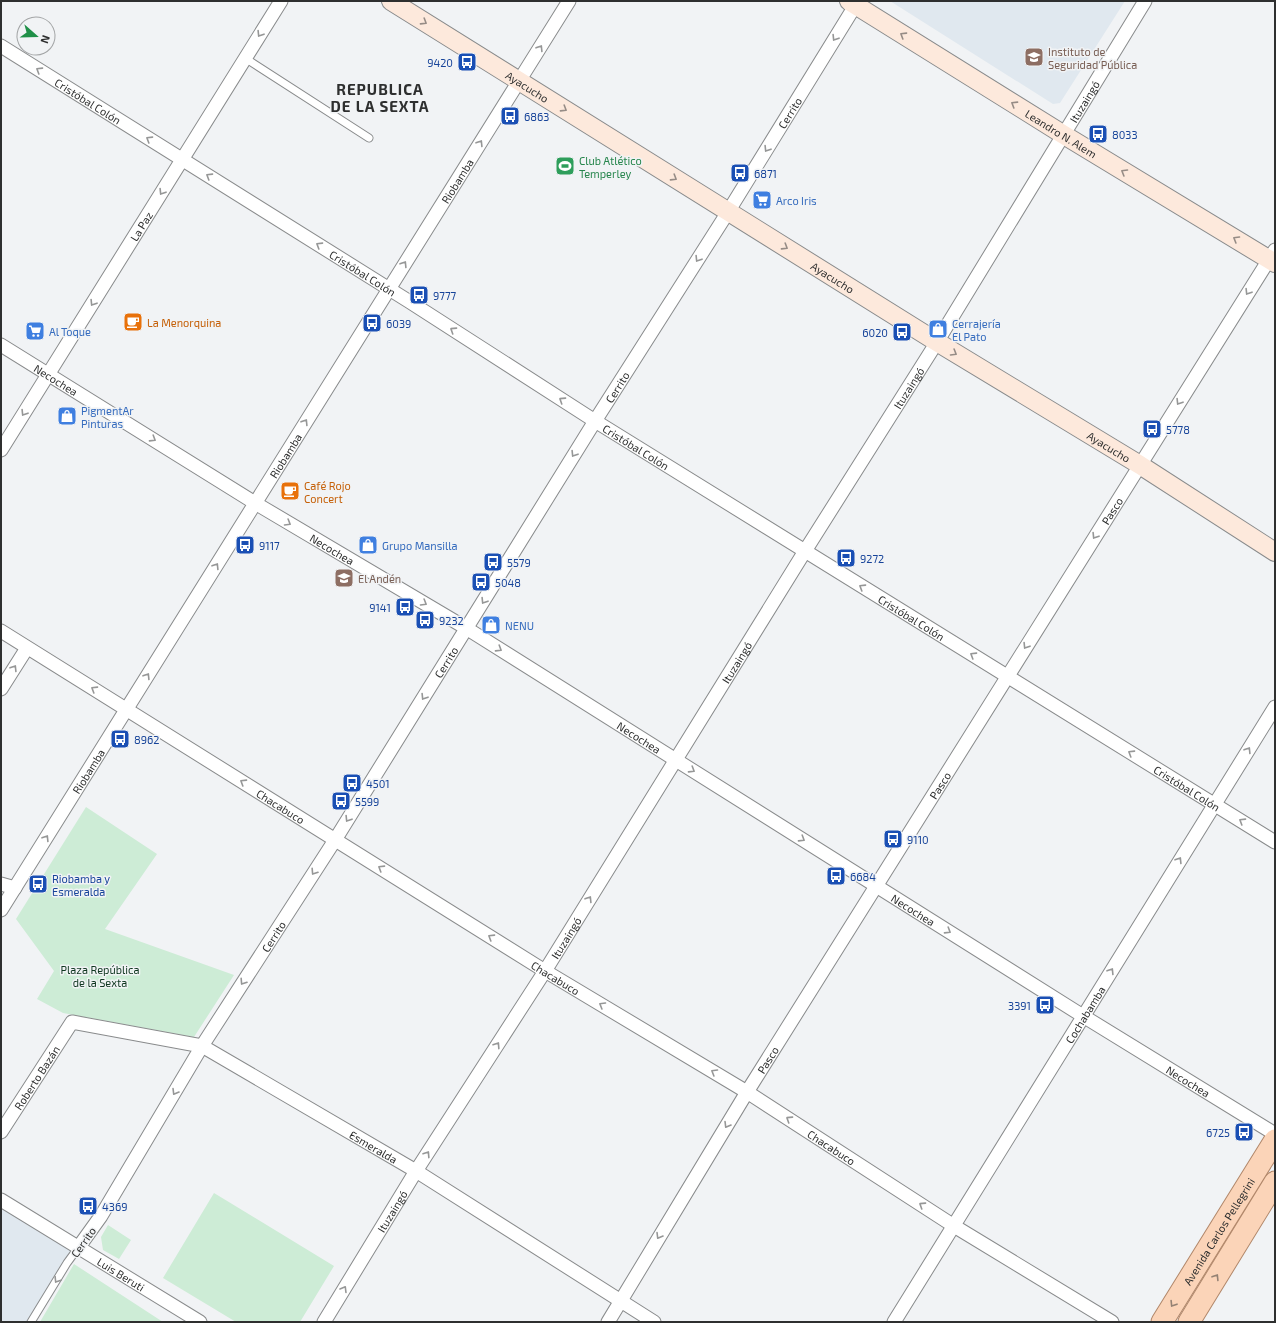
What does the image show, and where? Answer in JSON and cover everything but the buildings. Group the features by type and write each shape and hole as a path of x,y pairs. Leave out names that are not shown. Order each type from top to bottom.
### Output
{"main road":[{"name":"Ayacucho","path":"391,1 937,342 1140,465 1275,552"},
{"name":"Leandro N. Alem","path":"854,2 1064,135 1273,257"},
{"name":"Avenida Carlos Pellegrini","path":"1162,1322 1275,1140"},
{"name":"Avenida Carlos Pellegrini","path":"1189,1322 1275,1182"}],"street":[{"name":"La Paz","path":"1,450 281,1"},
{"name":"Riobamba","path":"1,910 127,710 388,288 569,1"},
{"name":"Ituzaingó","path":"324,1322 416,1171 545,970 805,551 937,342 1145,1"},
{"name":"Cerrito","path":"78,1248 101,1216 202,1046 335,840 595,421 728,212 854,2"},
{"name":"Cristóbal Colón","path":"1,46 388,288 595,421 1275,842"},
{"name":"Pasco","path":"608,1322 747,1092 1140,465 1273,257"},
{"name":"Necochea","path":"1,345 255,503 466,628 1083,1016 1275,1134"},
{"name":"Chacabuco","path":"1,631 545,970 747,1092 954,1226 1112,1322"},
{"path":"1,689 27,648"},
{"name":"Cochabamba","path":"894,1322 1275,707"},
{"path":"1,884 15,888"},
{"name":"Esmeralda","path":"72,1022 202,1046 416,1171 654,1322"},
{"name":"Roberto Bazán","path":"1,1132 72,1022"},
{"name":"Luis Beruti","path":"1,1200 200,1322"}],"lane":[{"path":"245,58 369,138"},
{"name":"Cerrito","path":"31,1322 67,1263 78,1248"}],"shaded area":[{"name":"Instituto de Seguridad Pública","path":"890,1 1125,1 1060,103 1053,104"},
{"path":"1,1200 78,1248 31,1322 1,1322"}],"green space":[{"name":"Plaza República de la Sexta","path":"86,807 157,854 105,929 234,975 194,1037 63,1013 37,999 54,971 16,919"},
{"path":"214,1193 334,1266 300,1322 236,1322 163,1278"},
{"path":"108,1225 131,1240 119,1259 103,1250 101,1237"},
{"path":"74,1264 163,1322 40,1322"}],"place":[{"name":"Instituto de Seguridad Pública","path":"1034,57"},
{"name":"9420","path":"467,62"},
{"name":"6863","path":"510,116"},
{"name":"8033","path":"1098,134"},
{"name":"Club Atlético Temperley","path":"565,166"},
{"name":"6871","path":"740,173"},
{"name":"Arco Iris","path":"762,200"},
{"name":"9777","path":"419,295"},
{"name":"La Menorquina","path":"133,322"},
{"name":"6039","path":"372,323"},
{"name":"Cerrajería El Pato","path":"938,329"},
{"name":"Al Toque","path":"35,331"},
{"name":"6020","path":"902,332"},
{"name":"PigmentAr Pinturas","path":"67,416"},
{"name":"5778","path":"1152,429"},
{"name":"Café Rojo Concert","path":"290,491"},
{"name":"9117","path":"245,545"},
{"name":"Grupo Mansilla","path":"368,545"},
{"name":"9272","path":"846,558"},
{"name":"5579","path":"493,562"},
{"name":"El Andén","path":"344,578"},
{"name":"5048","path":"481,582"},
{"name":"9141","path":"405,607"},
{"name":"9232","path":"425,620"},
{"name":"NENU","path":"491,625"},
{"name":"8962","path":"120,739"},
{"name":"4501","path":"352,783"},
{"name":"5599","path":"341,801"},
{"name":"9110","path":"893,839"},
{"name":"6684","path":"836,876"},
{"name":"Riobamba y Esmeralda","path":"38,884"},
{"name":"3391","path":"1045,1005"},
{"name":"6725","path":"1244,1132"},
{"name":"4369","path":"88,1206"}],"district":[{"name":"REPUBLICA DE LA SEXTA","path":"380,98"}]}
